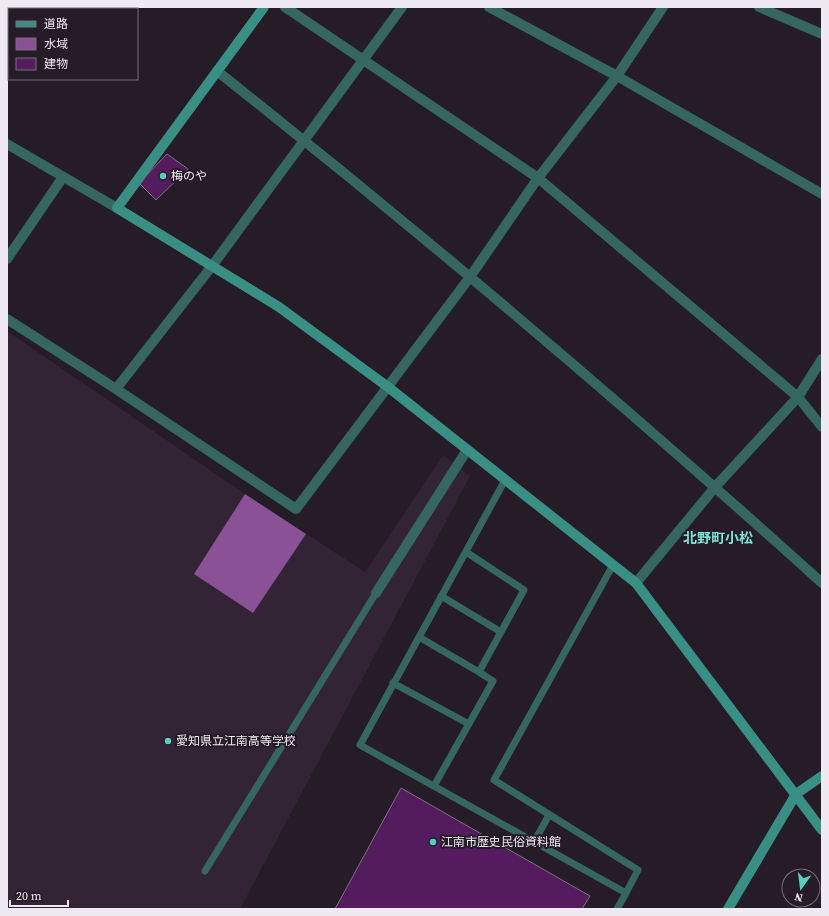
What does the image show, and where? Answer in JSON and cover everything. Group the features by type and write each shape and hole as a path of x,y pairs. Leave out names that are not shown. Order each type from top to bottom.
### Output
{"street":[{"path":"117,208 264,7"},
{"path":"285,7 538,178 798,397 822,427"},
{"path":"116,388 212,266 402,7"},
{"path":"489,7 617,76 822,194"},
{"path":"7,319 116,388 296,509 470,277 538,178 617,76 663,7"},
{"path":"759,7 822,34"},
{"path":"217,71 304,140 470,277 716,486 822,583"},
{"path":"7,144 117,208 279,307 388,387 636,583 822,830"},
{"path":"7,259 64,177"},
{"path":"636,583 716,486 798,397 822,359"},
{"path":"376,593 466,450"},
{"path":"728,909 796,794 822,776"}],"lane":[{"path":"505,480 360,744 626,893"},
{"path":"466,552 524,590 479,672"},
{"path":"613,565 494,780 638,870 617,909"},
{"path":"205,871 376,593"},
{"path":"441,596 501,632"},
{"path":"419,637 493,680 434,786"},
{"path":"393,683 469,724"},
{"path":"534,842 549,815"}],"shaded area":[{"name":"愛知県立江南高等学校","path":"7,331 245,494 365,572 443,455 470,476 240,909 7,909"}],"water":[{"path":"245,494 306,534 253,613 194,574"}],"building":[{"name":"梅のや","path":"167,154 188,169 156,200 139,183"},
{"name":"江南市歴史民俗資料館","path":"401,788 590,896 582,909 335,909"}],"place":[{"name":"梅のや","path":"163,176"},
{"name":"愛知県立江南高等学校","path":"168,741"},
{"name":"江南市歴史民俗資料館","path":"433,842"}],"district":[{"name":"北野町小松","path":"718,538"}]}
